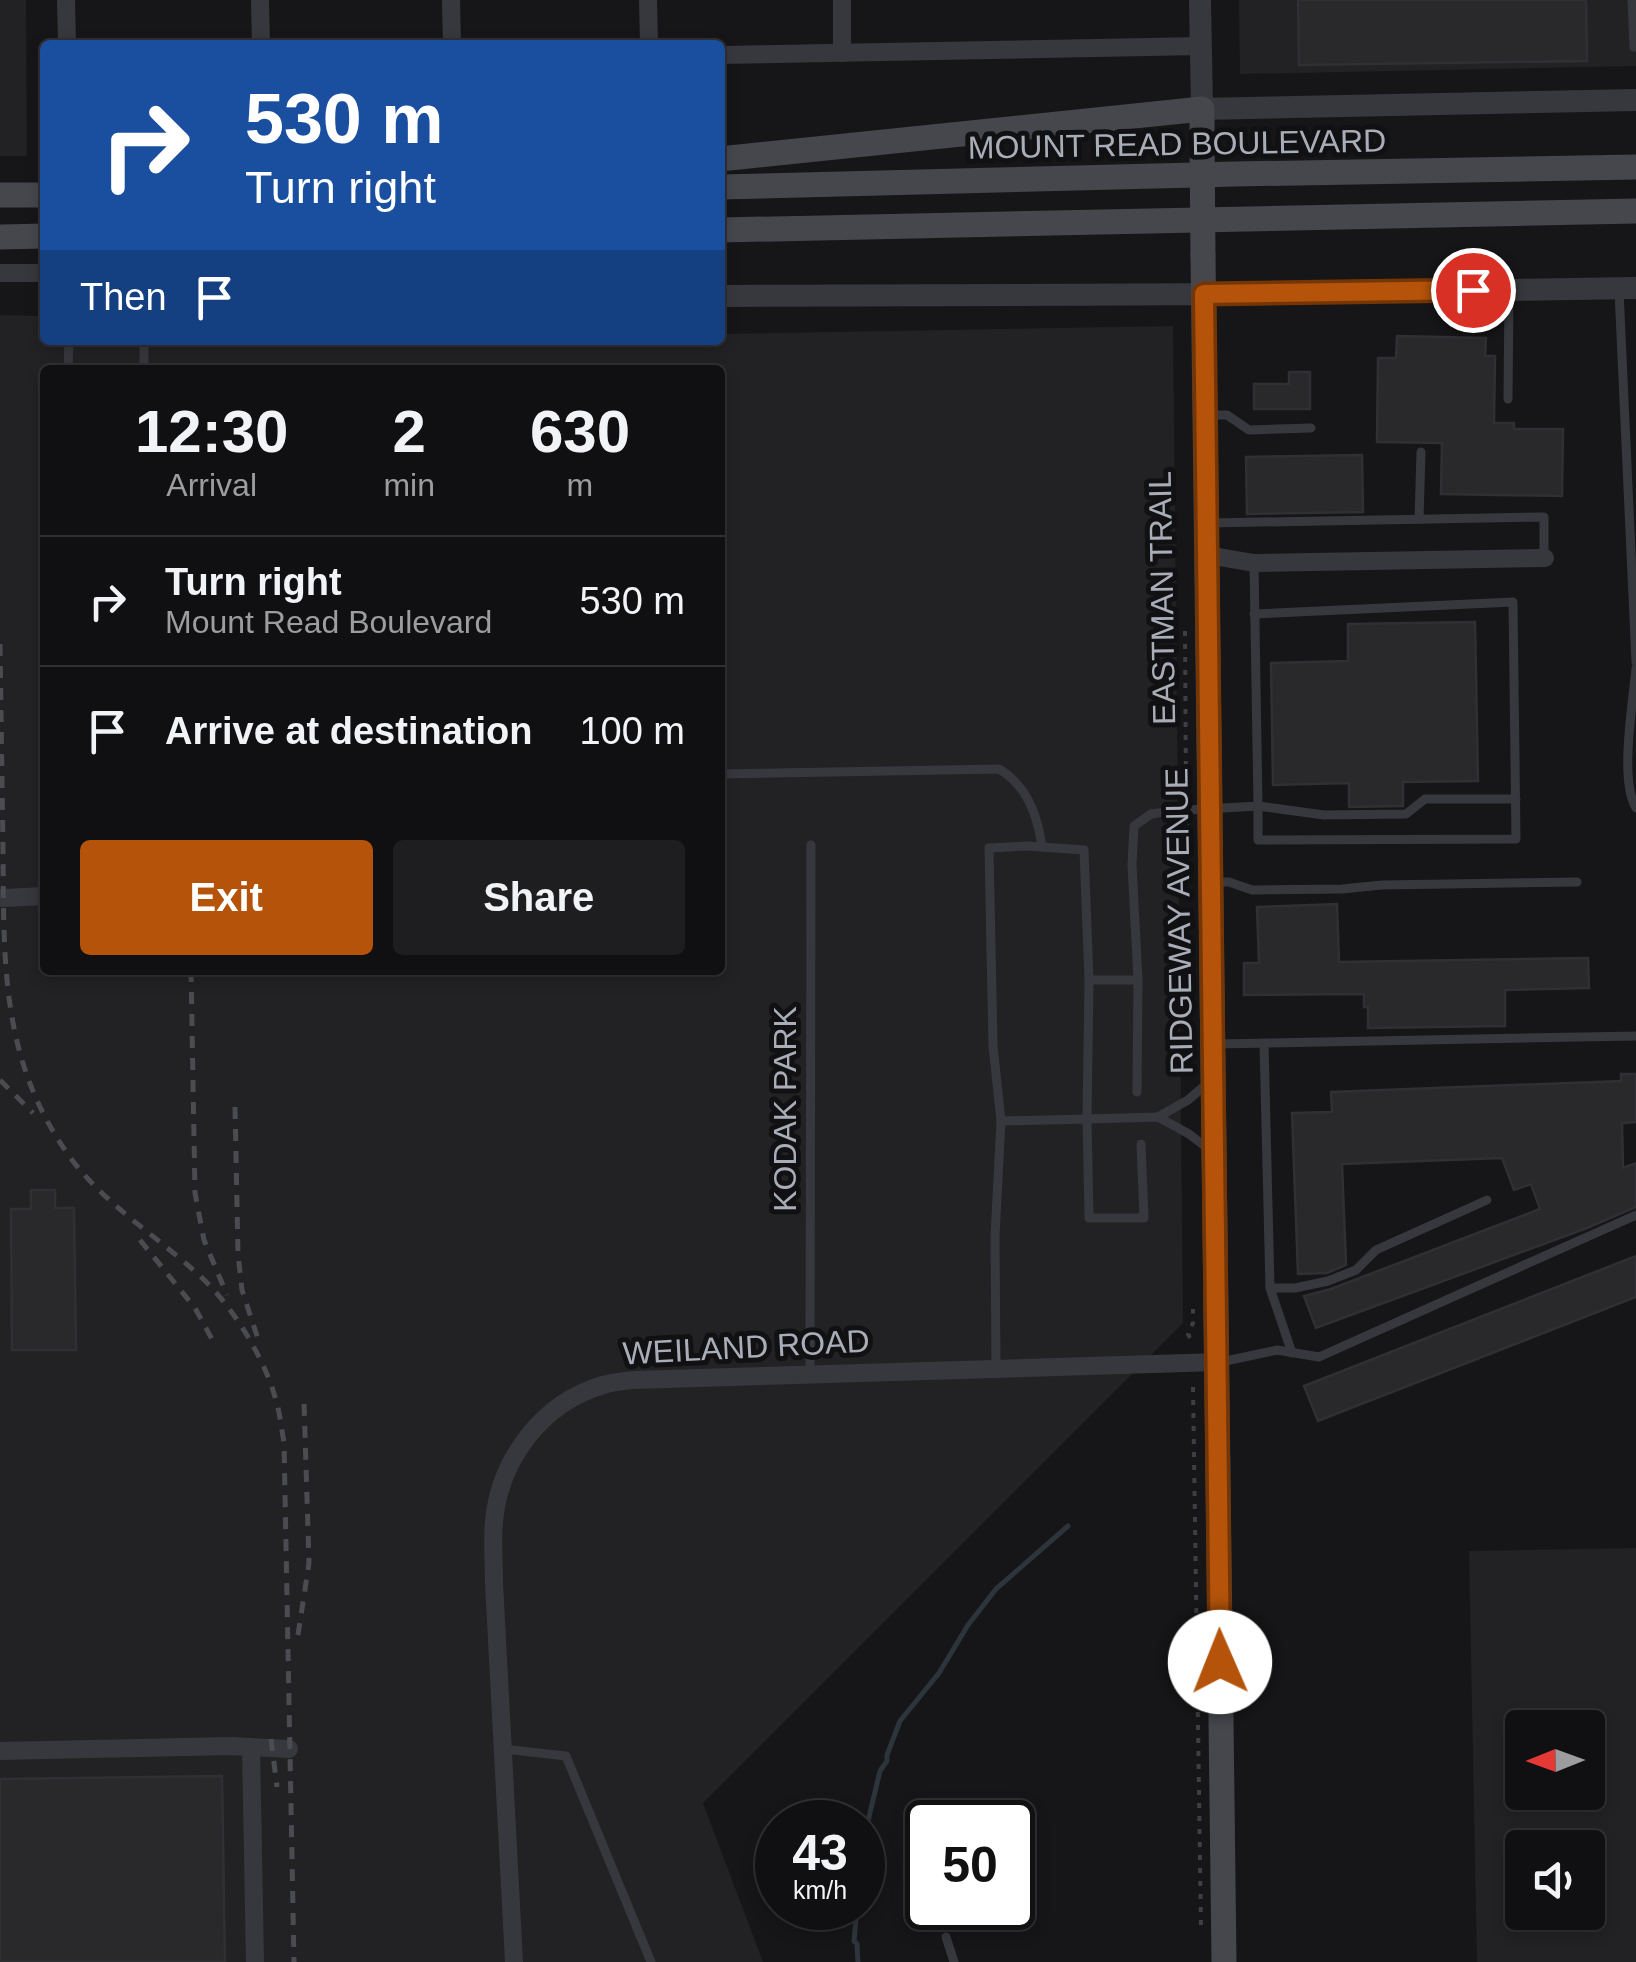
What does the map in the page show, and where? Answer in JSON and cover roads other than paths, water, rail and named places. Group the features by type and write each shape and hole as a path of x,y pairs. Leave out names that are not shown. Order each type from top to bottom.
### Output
{"main road":[{"name":"RIDGEWAY AVENUE","path":"1202,109 1207,555 1198,810 1200,886 1214,1044 1224,1962"},
{"path":"725,158 1202,109"},
{"name":"MOUNT READ BOULEVARD","path":"725,187 1636,167"},
{"path":"7,195 40,195"},
{"path":"725,230 1636,211"},
{"path":"7,237 40,236"}],"street":[{"path":"66,0 67,40"},
{"path":"260,0 261,40"},
{"path":"451,0 452,40"},
{"path":"648,0 649,40"},
{"path":"842,0 842,53"},
{"name":"RIDGEWAY AVENUE","path":"1200,0 1202,109"},
{"path":"725,55 1201,46"},
{"name":"MOUNT READ BOULEVARD","path":"1202,109 1636,100"},
{"path":"8,273 40,273"},
{"path":"725,296 1628,288"},
{"path":"1207,555 1254,564 1544,558"},
{"path":"4,898 40,896"},
{"name":"WEILAND ROAD","path":"514,1962 494,1522 502,1481 514,1455 548,1416 574,1398 602,1386 634,1380 1218,1362"},
{"path":"250,1748 255,1962"},
{"path":"0,1751 290,1748"}],"lane":[{"path":"1632,0 1636,47"},
{"path":"1628,288 1636,665 1628,777 1636,808"},
{"path":"1508,290 1508,398"},
{"path":"1206,416 1227,415 1249,430 1312,428"},
{"path":"1419,520 1421,452"},
{"path":"1206,523 1544,517 1544,558"},
{"path":"1254,564 1254,614 1258,840 1516,839 1513,602 1254,614"},
{"path":"725,774 999,768 1019,785 1030,803 1040,826 1042,848"},
{"path":"1137,1092 1134,826 1151,814 1198,810 1258,806 1324,815 1406,814 1425,800 1516,799"},
{"name":"KODAK PARK","path":"810,1372 811,845"},
{"path":"996,1367 995,1236 1001,1121 992,1046 989,848 1084,850 1089,980 1089,1218 1144,1218 1141,1144"},
{"path":"1200,886 1229,882 1252,890 1578,882"},
{"path":"1089,980 1138,980"},
{"path":"1214,1044 1636,1036"},
{"path":"1264,1043 1270,1288 1292,1353"},
{"path":"1001,1121 1158,1117 1188,1100 1214,1078"},
{"path":"1158,1117 1215,1154"},
{"path":"1270,1288 1295,1288 1356,1270 1376,1250 1487,1200"},
{"path":"1218,1362 1278,1350 1319,1357 1636,1214"},
{"path":"504,1749 566,1756 652,1962"},
{"path":"946,1937 954,1962"}],"waterway":[{"path":"873,1800 900,1721 939,1673 968,1625 996,1589 1068,1526"},
{"path":"855,1930 858,1962"}],"railway":[{"path":"0,644 6,968 10,1006 29,1081 45,1117 81,1171 223,1301 255,1349 278,1408 284,1442 294,1962"},
{"path":"191,975 195,1193 204,1240 227,1295"},
{"path":"0,1080 33,1113"},
{"path":"235,1107 238,1254 242,1290 258,1339"},
{"path":"140,1240 195,1308 213,1341"},
{"path":"298,1635 309,1563 304,1402"},
{"path":"271,1739 277,1787"}]}
